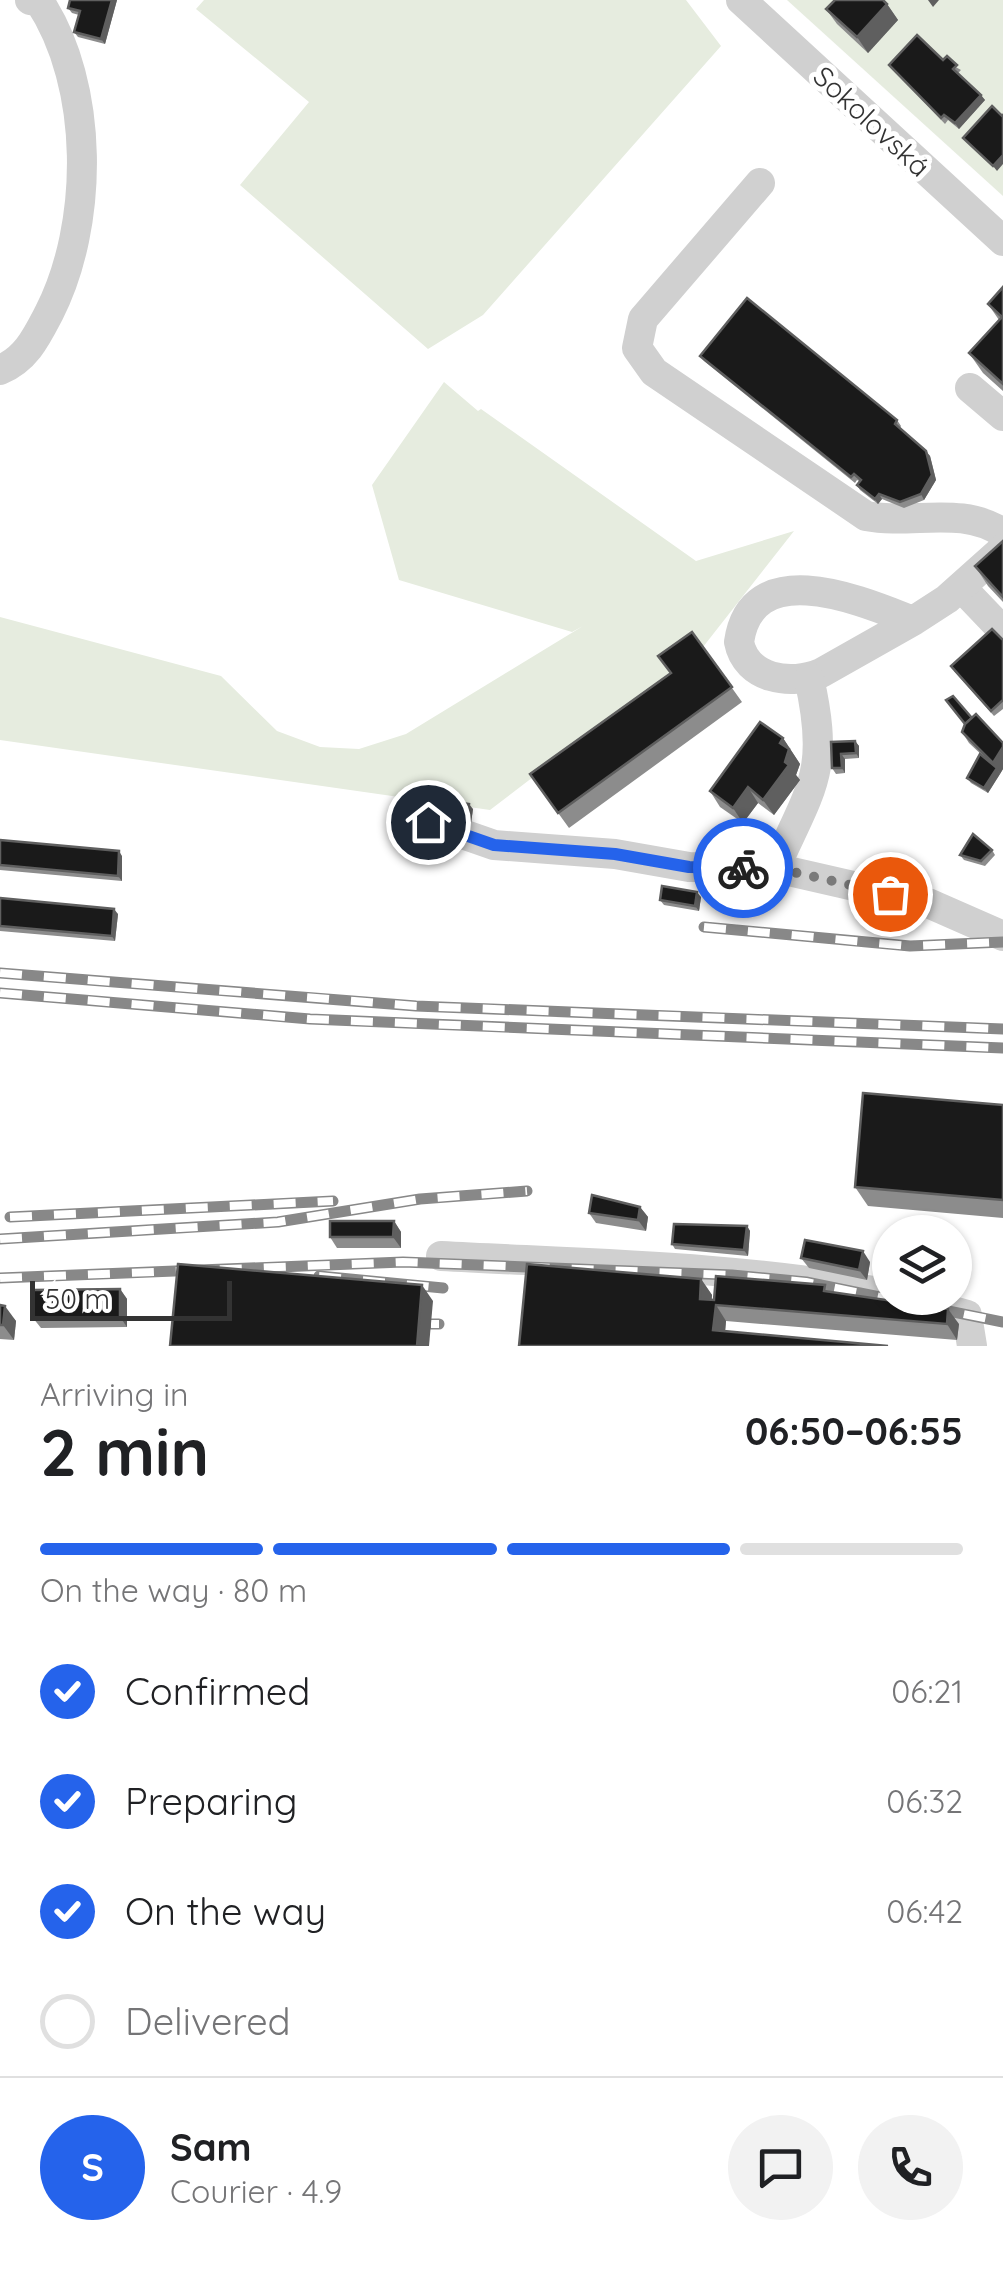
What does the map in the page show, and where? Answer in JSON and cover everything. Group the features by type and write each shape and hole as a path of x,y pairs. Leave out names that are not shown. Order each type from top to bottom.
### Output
{"street":[{"path":"0,370 18,363 34,342 65,281 83,201 70,62 37,0"},
{"name":"Sokolovská","path":"741,0 1003,242"},
{"path":"760,183 643,319 637,348 654,372 866,516 888,520 968,516 1003,533"},
{"path":"970,388 1003,416"},
{"path":"912,621 823,590 789,591 766,600 741,627 741,651 754,668 776,678 809,678 912,621 962,587 1003,550"},
{"path":"962,587 1003,631"},
{"path":"775,868 820,761 821,736 809,678"},
{"path":"428,822 494,845 615,854 689,867 775,868 928,903 1003,936"},
{"path":"441,1256 753,1274 872,1291"},
{"path":"967,1315 972,1346"}],"shaded area":[{"path":"204,0 686,0 721,46 483,315 428,349 240,185 309,102 196,9"},
{"path":"787,0 1003,0 1003,196"},
{"path":"444,382 478,411 481,409 696,561 794,531 703,647 490,810 0,740 0,617 221,676 277,731 320,747 359,749 406,734 583,626 572,632 399,580 372,485"}],"building":[{"path":"70,0 112,0 101,39 74,32 80,11 68,8"},
{"path":"835,0 883,0 887,4 857,37 826,9"},
{"path":"917,35 943,60 947,56 957,65 953,69 981,95 955,123 944,115 941,118 889,65"},
{"path":"992,106 1003,114 1003,155 993,166 963,138"},
{"path":"1003,287 1003,318 988,304"},
{"path":"747,298 897,420 895,424 926,451 932,475 921,494 900,502 879,494 875,499 857,485 861,480 854,474 851,477 700,356"},
{"path":"1003,318 1003,384 969,353"},
{"path":"1003,541 1003,597 975,566"},
{"path":"992,629 1003,640 1003,700 991,711 951,666"},
{"path":"692,632 732,687 558,813 530,774 671,673 658,656"},
{"path":"953,696 972,718 965,724 946,700"},
{"path":"976,714 1003,743 993,763 962,732"},
{"path":"760,722 783,738 780,743 789,749 785,762 789,765 763,800 748,787 733,808 710,791"},
{"path":"855,741 856,753 841,754 842,768 832,768 831,742"},
{"path":"980,754 997,768 984,788 967,778"},
{"path":"414,796 439,800 437,813 412,810"},
{"path":"444,800 469,804 467,818 442,814"},
{"path":"973,834 992,850 981,861 960,855"},
{"path":"0,840 119,851 118,876 0,865"},
{"path":"662,886 697,892 695,906 660,900"},
{"path":"734,887 744,888 742,903 732,902"},
{"path":"0,898 114,909 112,936 0,926"},
{"path":"863,1093 1003,1105 1003,1200 855,1187"},
{"path":"592,1195 640,1207 638,1220 589,1213"},
{"path":"330,1221 394,1221 393,1237 330,1237"},
{"path":"674,1224 747,1226 744,1250 672,1244"},
{"path":"805,1240 863,1251 859,1270 801,1258"},
{"path":"178,1264 422,1285 417,1346 170,1346"},
{"path":"527,1264 701,1279 700,1299 714,1300 716,1276 825,1285 824,1291 872,1298 872,1315 948,1315 947,1324 716,1305 713,1330 888,1346 519,1346"},
{"path":"120,1289 120,1317 33,1318 33,1290"},
{"path":"0,1305 5,1306 3,1325 0,1325"}],"railway":[{"path":"704,927 910,946 1003,942"},
{"path":"0,973 416,1006 1003,1029"},
{"path":"0,993 310,1019 1003,1048"},
{"path":"0,1239 278,1222 420,1199 527,1191"},
{"path":"10,1217 333,1201"},
{"path":"0,1278 403,1262 732,1275 806,1282 1003,1322"},
{"path":"319,1276 443,1288"},
{"path":"431,1324 439,1324"}],"way so far":[{"path":"743,868 775,868 890,894"}],"route":[{"path":"428,822 494,845 615,854 689,867 743,868"}]}
